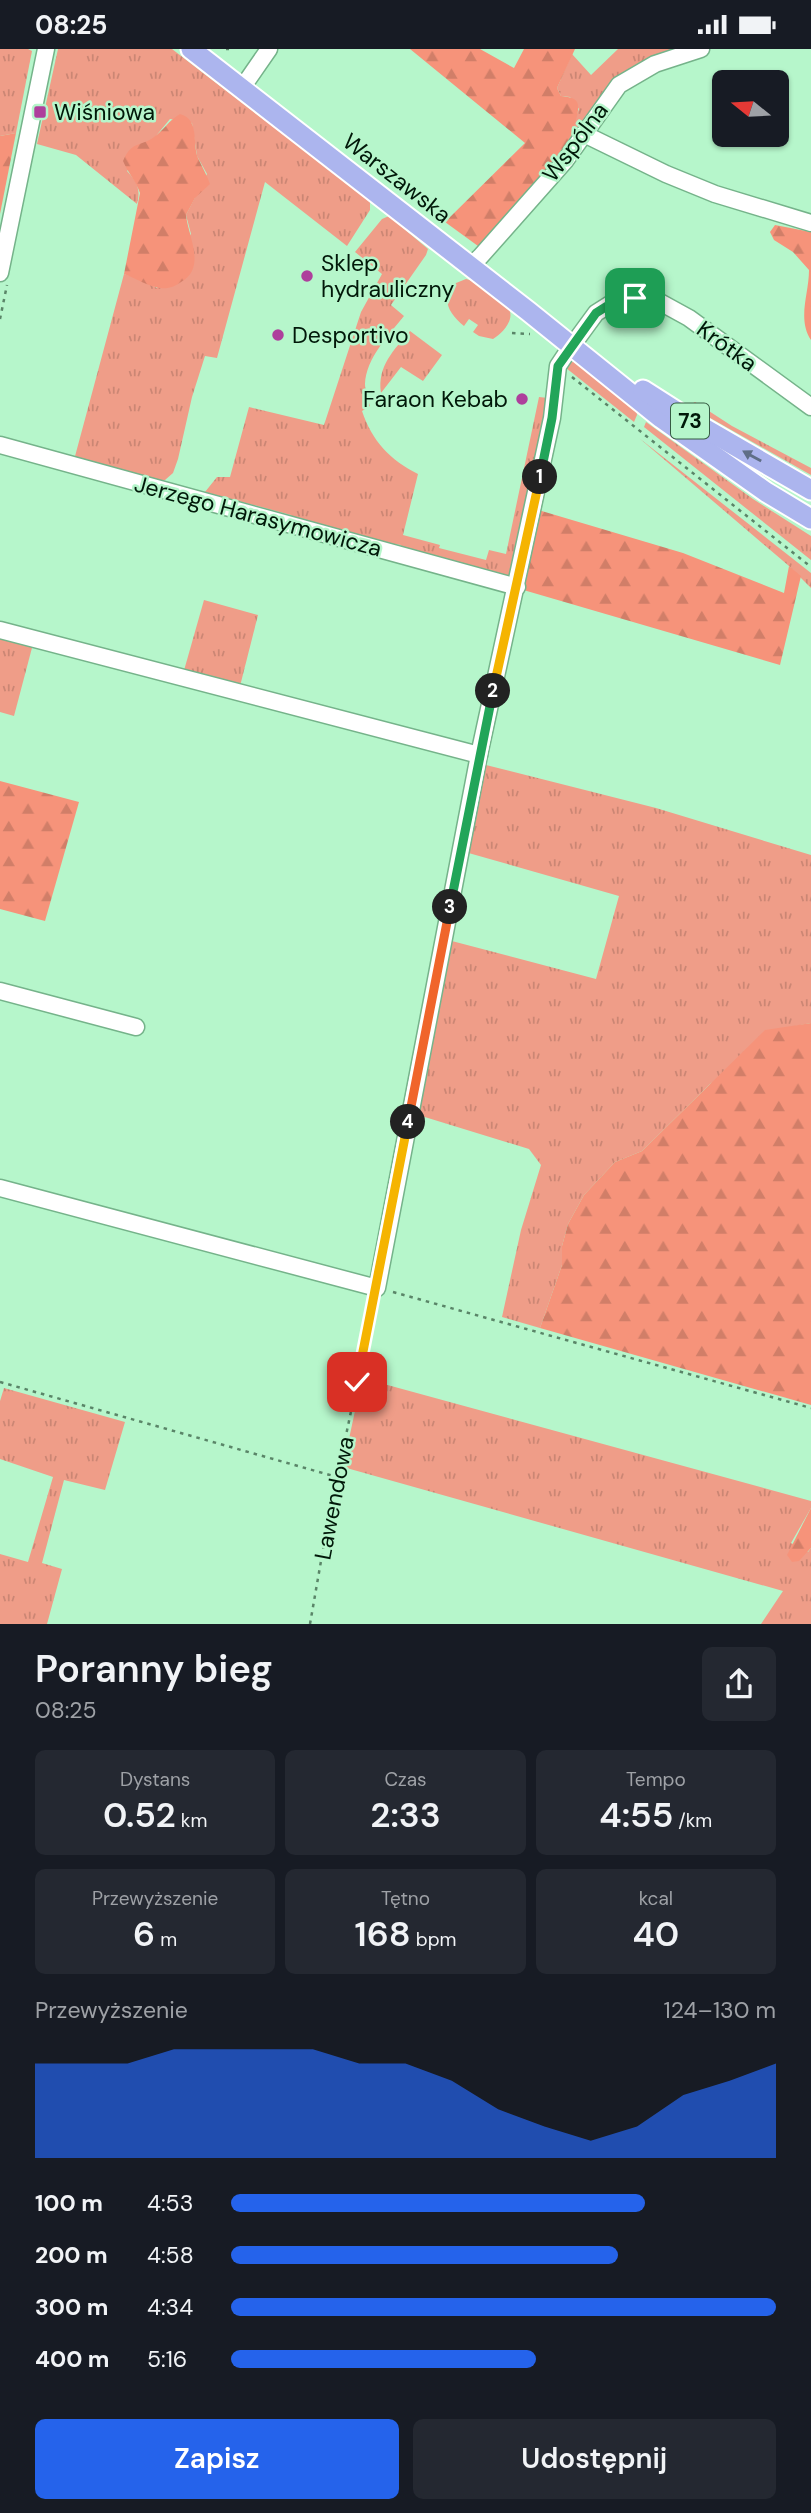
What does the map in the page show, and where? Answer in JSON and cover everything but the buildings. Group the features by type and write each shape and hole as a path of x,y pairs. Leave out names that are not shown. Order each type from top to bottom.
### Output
{"main road":[{"name":"Warszawska","path":"191,49 572,346"},
{"name":"73","path":"572,346 690,420 811,490"},
{"name":"73","path":"572,346 616,384 705,451 811,519"}],"street":[{"path":"0,273 46,49"},
{"path":"242,88 269,49"},
{"name":"Wspólna","path":"470,266 565,160 619,85 655,64 701,49"},
{"path":"584,134 666,174 715,194 811,223"},
{"name":"Krótka","path":"572,346 596,313 615,301 635,298 658,301 689,318 811,407"},
{"path":"0,1188 377,1288 479,755 552,418 558,366 572,346"},
{"name":"Jerzego Harasymowicza","path":"0,445 517,587"},
{"path":"0,630 479,755"},
{"path":"0,991 136,1027"}],"path":[{"path":"558,366 811,567"},
{"path":"377,1288 811,1408"},
{"name":"Lawendowa","path":"310,1624 337,1477 377,1288"},
{"path":"0,1383 337,1477"}],"green space":[{"path":"0,49 32,51 16,133 0,136"},
{"path":"58,49 172,49 370,201 370,210 347,246 265,182 217,358 205,356 192,397 178,459 173,473 165,480 154,482 74,460 124,274 157,288 191,234 186,215 207,174 197,156 192,123 170,119 127,171 137,186 137,204 76,155 37,144"},
{"path":"410,49 480,49 514,68 524,49 575,49 557,88 561,96 570,97 577,102 578,114 569,139 559,158 485,244 478,246 445,222 525,143"},
{"path":"618,49 688,49 622,75 603,92 559,158 579,109 570,97 561,96 557,88 572,54 591,75"},
{"path":"180,114 193,126 196,152 210,184 195,198 186,215 194,251 193,269 189,276 176,285 160,288 124,274 140,193 123,161 133,147 154,137"},
{"path":"16,133 0,214 0,136"},
{"path":"389,216 428,249 391,305 404,316 379,347 369,365 365,384 370,406 362,411 371,432 383,449 418,474 403,535 486,560 489,550 506,554 539,397 548,398 513,578 403,553 401,545 395,544 390,549 295,524 291,515 205,492 217,477 230,477 249,407 324,425 361,312 382,274 355,252 382,219"},
{"path":"775,225 811,232 811,340 804,315 809,270 793,252 774,240 770,232"},
{"path":"466,279 476,282 508,307 509,321 493,339 473,332 478,325 469,319 464,326 449,308 447,297 451,285"},
{"path":"410,331 442,355 423,381 401,367 381,393 380,383 384,367"},
{"path":"575,361 636,406 637,415 634,422 566,368"},
{"path":"695,402 732,426 811,468 811,475 689,406"},
{"path":"646,422 753,499 811,536 811,560 644,427"},
{"path":"639,438 811,573 811,588 789,566"},
{"path":"535,509 683,553 784,593 789,566 801,576 780,665 520,589"},
{"path":"204,600 258,615 239,690 183,674"},
{"path":"0,636 33,644 14,716 0,712"},
{"path":"482,764 656,808 811,855 811,1023 790,1027 710,1084 642,1151 615,1162 584,1195 568,1224 562,1246 562,1265 540,1328 502,1317 521,1230 541,1165 529,1149 415,1114 448,940 596,979 619,896 465,852"},
{"path":"0,781 79,802 45,921 0,909"},
{"path":"811,1023 811,1405 540,1328 562,1265 562,1246 568,1224 584,1195 615,1162 642,1151 765,1030"},
{"path":"362,1378 811,1501 811,1508 791,1543 808,1552 811,1548 811,1624 761,1624 783,1591 343,1467"},
{"path":"4,1388 125,1422 105,1490 64,1480 42,1563 62,1569 47,1624 0,1624 0,1554 28,1562 53,1477 0,1459 0,1401"},
{"path":"811,1508 811,1548 799,1561 792,1562 787,1555"}],"place":[{"name":"Wiśniowa","path":"40,112"},
{"name":"Sklep hydrauliczny","path":"307,276"},
{"name":"Desportivo","path":"278,335"},
{"name":"Faraon Kebab","path":"522,399"}],"route":[{"path":"357,1382 479,755 552,418 558,366 596,313 615,301 635,298"}]}
